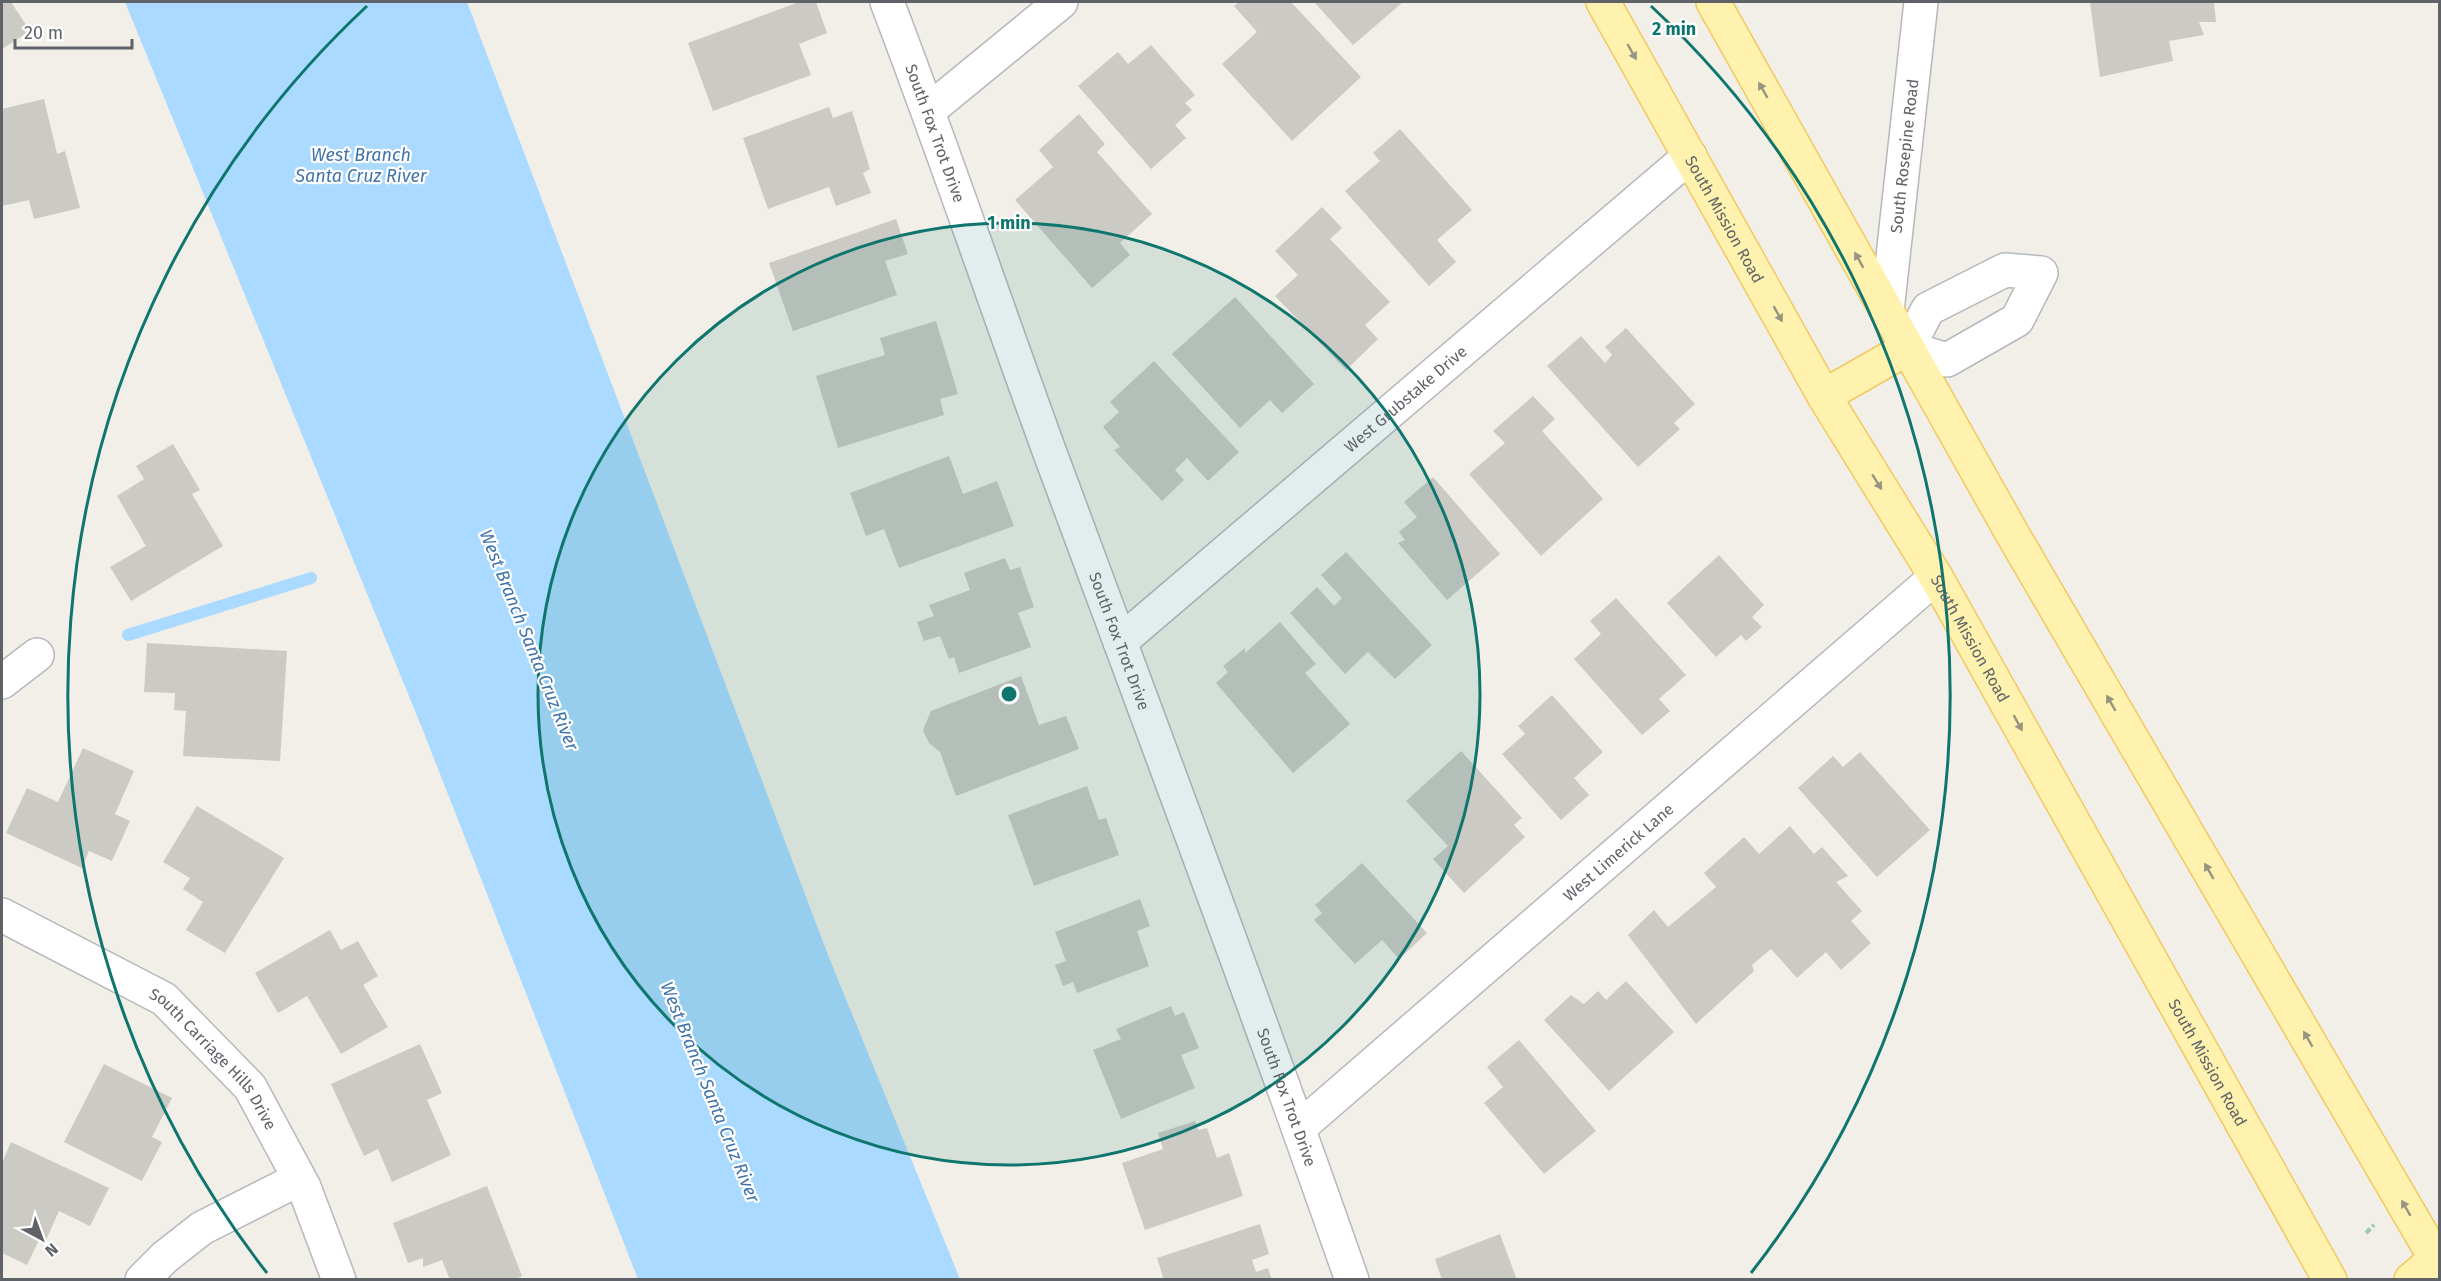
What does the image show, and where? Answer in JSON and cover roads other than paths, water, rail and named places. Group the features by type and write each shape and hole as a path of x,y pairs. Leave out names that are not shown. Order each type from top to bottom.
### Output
{"main road":[{"name":"South Mission Road","path":"1603,2 1824,396 1936,577 2330,1280"},
{"path":"1713,2 2013,535 2438,1260 2411,1280"},
{"path":"1824,396 1908,348"}],"street":[{"name":"South Fox Trot Drive","path":"887,2 928,111 983,270 1299,1128 1352,1280"},
{"path":"928,111 1061,2"},
{"name":"South Rosepine Road","path":"1887,311 1921,2"},
{"name":"West Grubstake Drive","path":"1120,642 1690,156"},
{"name":"West Limerick Lane","path":"1299,1128 1936,577"},
{"path":"2,682 38,655"},
{"name":"South Carriage Hills Drive","path":"2,915 164,999 250,1087 299,1179 339,1280"},
{"path":"142,1280 165,1257 202,1228 299,1179"}],"water":[{"name":"West Branch Santa Cruz River","path":"125,2 467,2 828,955 960,1279 638,1279 422,728"}],"waterway":[{"path":"128,635 311,578"}]}
